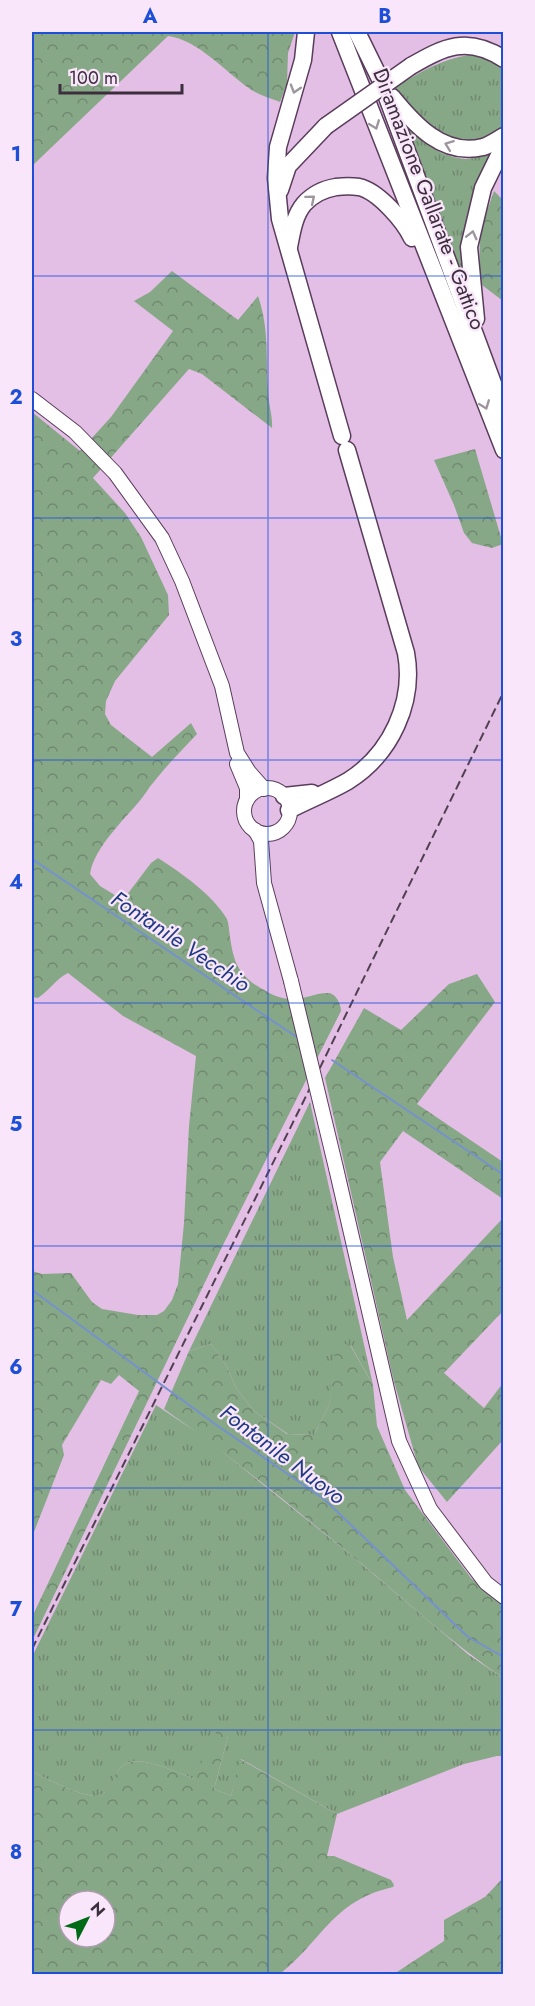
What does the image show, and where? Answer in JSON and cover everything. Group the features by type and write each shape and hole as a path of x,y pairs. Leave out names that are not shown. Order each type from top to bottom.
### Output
{"highway":[{"path":"287,803 348,781 385,746 404,709 409,671 406,653 280,219 276,178 278,147 303,60 306,32"},
{"name":"Diramazione Gallarate - Gattico","path":"340,32 483,378 504,413"},
{"name":"Diramazione Gallarate - Gattico","path":"357,32 381,81 483,378 504,450"},
{"path":"278,197 288,166 326,126 411,66 442,49 465,45 483,48 504,59"},
{"path":"381,81 410,119 434,138 446,144 459,149 484,147 504,136"},
{"path":"483,378 469,247 483,188 504,145"},
{"path":"288,251 295,219 304,204 315,194 327,189 347,186 362,188 374,194 392,210 411,235 445,324 483,378"}],"street":[{"path":"32,399 75,432 115,473 162,538 222,686 237,753 249,772 264,789"},
{"path":"208,652 233,755 247,788 244,813 249,826 262,833 277,831"},
{"path":"247,800 251,794 264,789 278,791 287,803 286,823 277,831 269,854 270,881 283,950"},
{"path":"255,830 261,841 264,883 291,981 399,1441 430,1509 486,1583 504,1597"}],"green space":[{"path":"32,32 295,32 288,53 287,84 280,102 250,89 190,43 168,36 32,166"},
{"path":"469,55 493,61 503,71 503,128 481,141 465,144 455,142 434,131 408,105 395,87 440,63"},
{"path":"404,123 424,142 456,158 466,159 494,153 464,279"},
{"path":"494,191 503,200 503,301 482,285 479,277 480,231"},
{"path":"172,271 238,320 258,296 265,331 272,428 202,374 189,369 93,478 125,513 141,537 168,595 169,615 115,681 106,701 105,714 111,725 152,757 191,723 197,734 163,770 104,843 90,874 100,886 123,900 151,863 158,858 195,885 221,910 228,921 236,963 248,979 266,991 284,998 332,994 338,1000 341,1011 222,1247 32,1641 32,1617 139,1391 119,1375 111,1384 101,1380 62,1445 64,1455 32,1537 32,1271 42,1274 71,1273 92,1302 102,1309 138,1315 157,1315 164,1311 172,1300 178,1284 196,1056 123,1016 68,973 38,998 32,997 32,412 80,451 111,417 173,331 134,301 150,292"},
{"path":"475,449 503,544 492,548 472,543 464,533 434,460"},
{"path":"477,974 495,1002 417,1104 503,1162 503,1199 403,1131 380,1162 393,1257 407,1320 503,1218 503,1311 444,1373 484,1408 503,1383 503,1440 447,1502 418,1466 393,1378 325,1078 364,1008 401,1030 449,984"},
{"path":"310,1102 373,1385 351,1346 333,1378 329,1405 314,1435 288,1434 254,1411 236,1388 227,1367 211,1344 189,1351"},
{"path":"336,1342 350,1345 373,1385 377,1426 405,1490 471,1578 503,1605 503,1678 445,1634 259,1480 164,1409 189,1351 211,1344 227,1367 236,1388 254,1411 287,1434 314,1435 329,1405"},
{"path":"156,1405 204,1437 351,1555 469,1655 503,1678 503,1756 464,1764 337,1814 241,1759 231,1796 214,1789 228,1736 194,1779 161,1766 134,1761 123,1765 109,1789 97,1796 73,1790 32,1771 32,1657"},
{"path":"218,1728 228,1736 214,1789 231,1796 240,1759 337,1814 327,1856 334,1856 391,1880 393,1887 372,1893 342,1912 280,1974 32,1974 32,1771 73,1790 97,1796 107,1790 118,1771 127,1763 134,1761 161,1766 194,1779"},
{"path":"503,1878 503,1974 394,1974 444,1941 444,1920 485,1897"}],"waterway":[{"name":"Fontanile Vecchio","path":"32,859 298,1038"},
{"name":"Fontanile Vecchio","path":"332,1060 504,1175"},
{"name":"Fontanile Nuovo","path":"32,1290 215,1424 324,1499 468,1637 504,1657"}],"railway":[{"path":"32,1649 504,691"}]}
